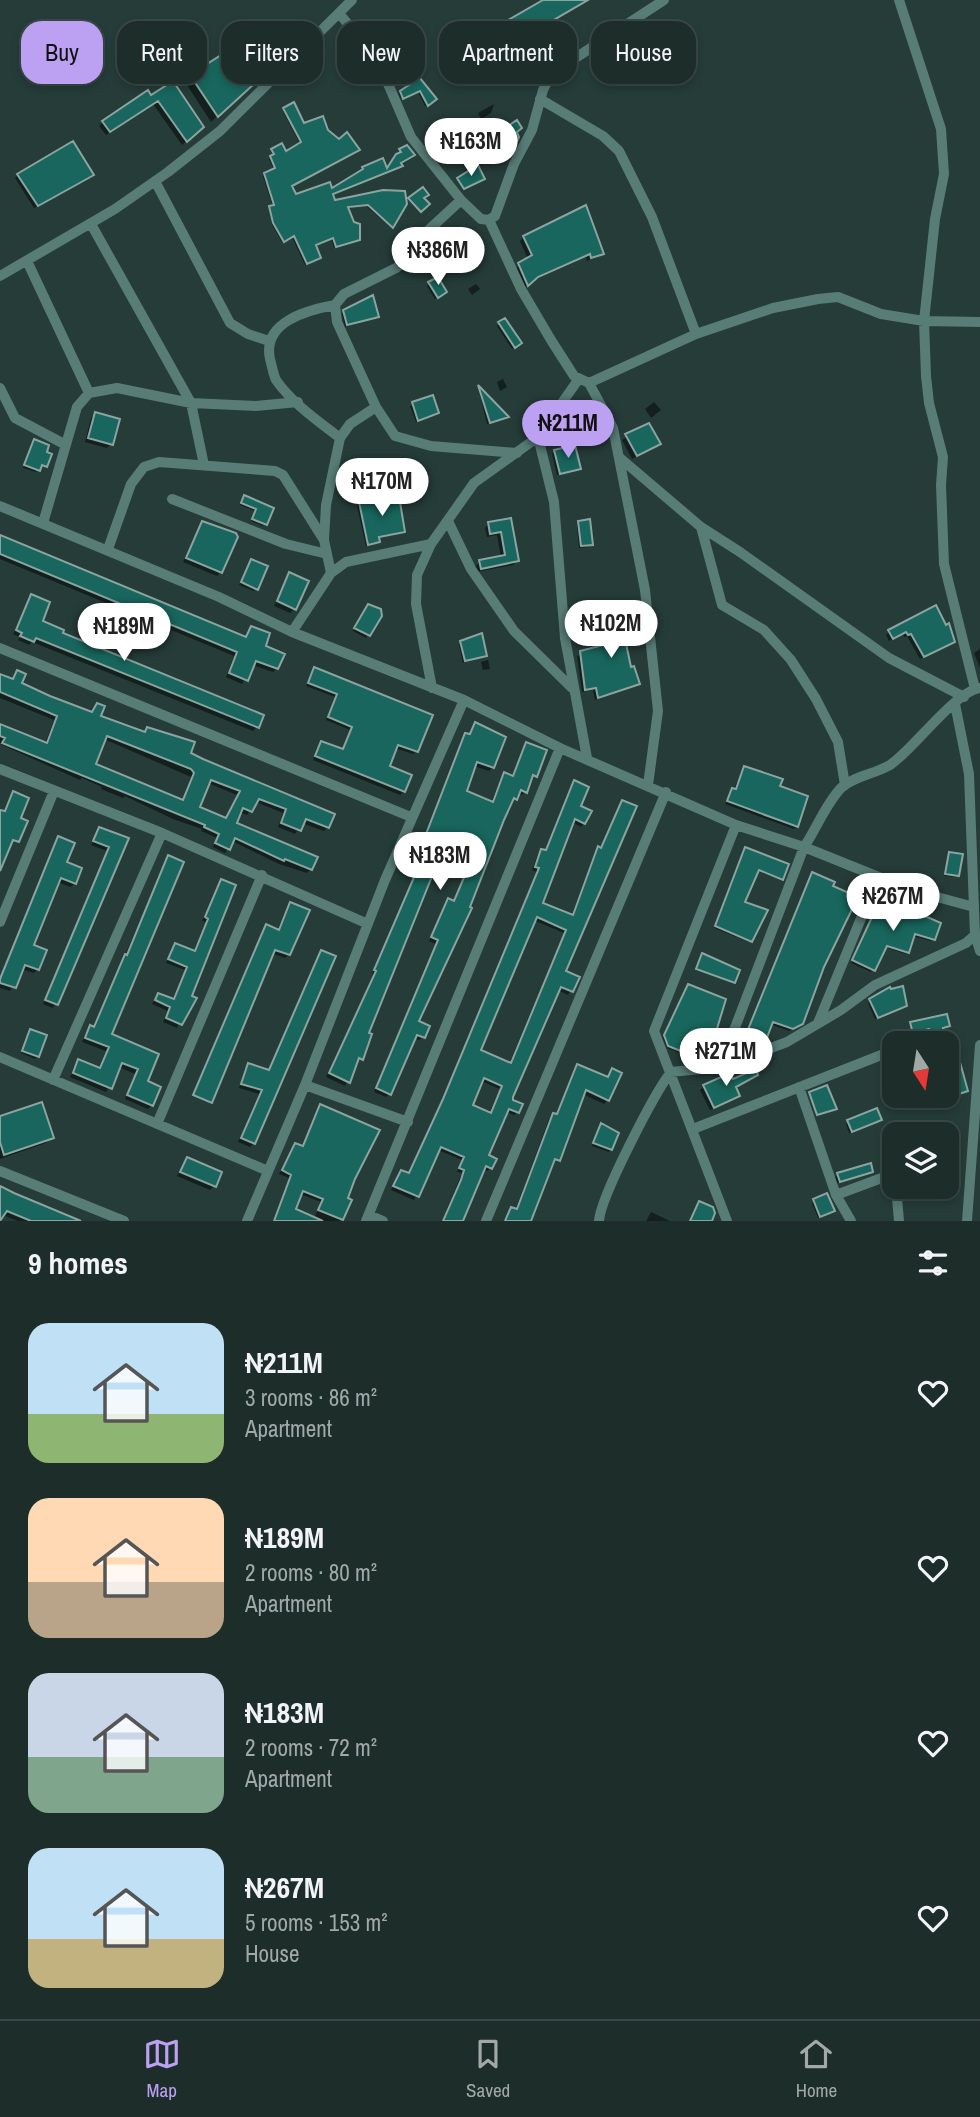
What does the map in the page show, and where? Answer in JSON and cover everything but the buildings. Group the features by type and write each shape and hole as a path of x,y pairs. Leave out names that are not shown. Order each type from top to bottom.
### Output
{"street":[{"path":"0,276 91,224 155,181 220,131 339,8 352,0"},
{"path":"339,8 379,63 411,137 461,200 481,219 489,219 495,216 514,163 532,130 540,99 551,74 664,0"},
{"path":"720,1067 804,847 820,824 831,799 845,785 890,765 959,701 978,688 944,564 941,485 943,457 929,403 924,321 944,159 938,112 899,0"},
{"path":"540,99 603,136 619,151 652,217 696,334"},
{"path":"155,181 230,323 248,334 268,341"},
{"path":"268,341 286,322 309,310 335,305 344,293 396,268 415,253 421,237 461,200"},
{"path":"489,219 521,289 613,428 645,590 658,711 648,785"},
{"path":"91,224 191,402 204,465"},
{"path":"27,261 89,393"},
{"path":"432,688 416,604 417,575 431,544 474,483 538,437 584,381 696,334 773,308 838,297 881,314 924,321 980,322"},
{"path":"335,305 337,322 376,407 395,436 431,446 517,453"},
{"path":"268,341 275,378 340,438"},
{"path":"0,388 15,418 66,445"},
{"path":"43,523 77,407 89,393 117,388 191,402 256,406 298,402"},
{"path":"331,573 324,540 326,505 340,438 350,424 376,407"},
{"path":"538,437 554,502 565,638 572,688 587,758"},
{"path":"620,458 701,527 889,658 959,701"},
{"path":"108,549 131,484 144,467 159,462 275,471 284,475 324,540"},
{"path":"172,499 286,544 327,554"},
{"path":"0,506 108,549 292,632 464,700 560,748 666,792 736,825 804,847 878,877 974,908"},
{"path":"448,521 471,569 514,631 572,688"},
{"path":"701,527 722,605 764,630 791,660 816,699 838,742 845,785"},
{"path":"292,632 331,573 346,562 431,544"},
{"path":"0,648 411,817"},
{"path":"247,1221 305,1085 411,817 464,700"},
{"path":"959,701 977,840 974,908 975,935 980,951"},
{"path":"383,1221 368,1218 560,748"},
{"path":"0,769 162,833 368,924"},
{"path":"0,922 54,791"},
{"path":"486,1221 666,792"},
{"path":"727,1221 654,1031 736,825"},
{"path":"53,1080 162,833"},
{"path":"157,1124 262,876"},
{"path":"818,1024 878,877"},
{"path":"599,1221 600,1211 612,1183 659,1087 671,1072 720,1067 788,1042 875,985 966,943 975,935"},
{"path":"967,1221 975,1206 980,1045"},
{"path":"692,1129 882,1055"},
{"path":"0,1057 268,1171"},
{"path":"305,1085 408,1122"},
{"path":"799,1087 836,1195 851,1221"},
{"path":"0,1171 124,1221"},
{"path":"836,1195 882,1177"},
{"path":"897,1199 899,1221"}]}
